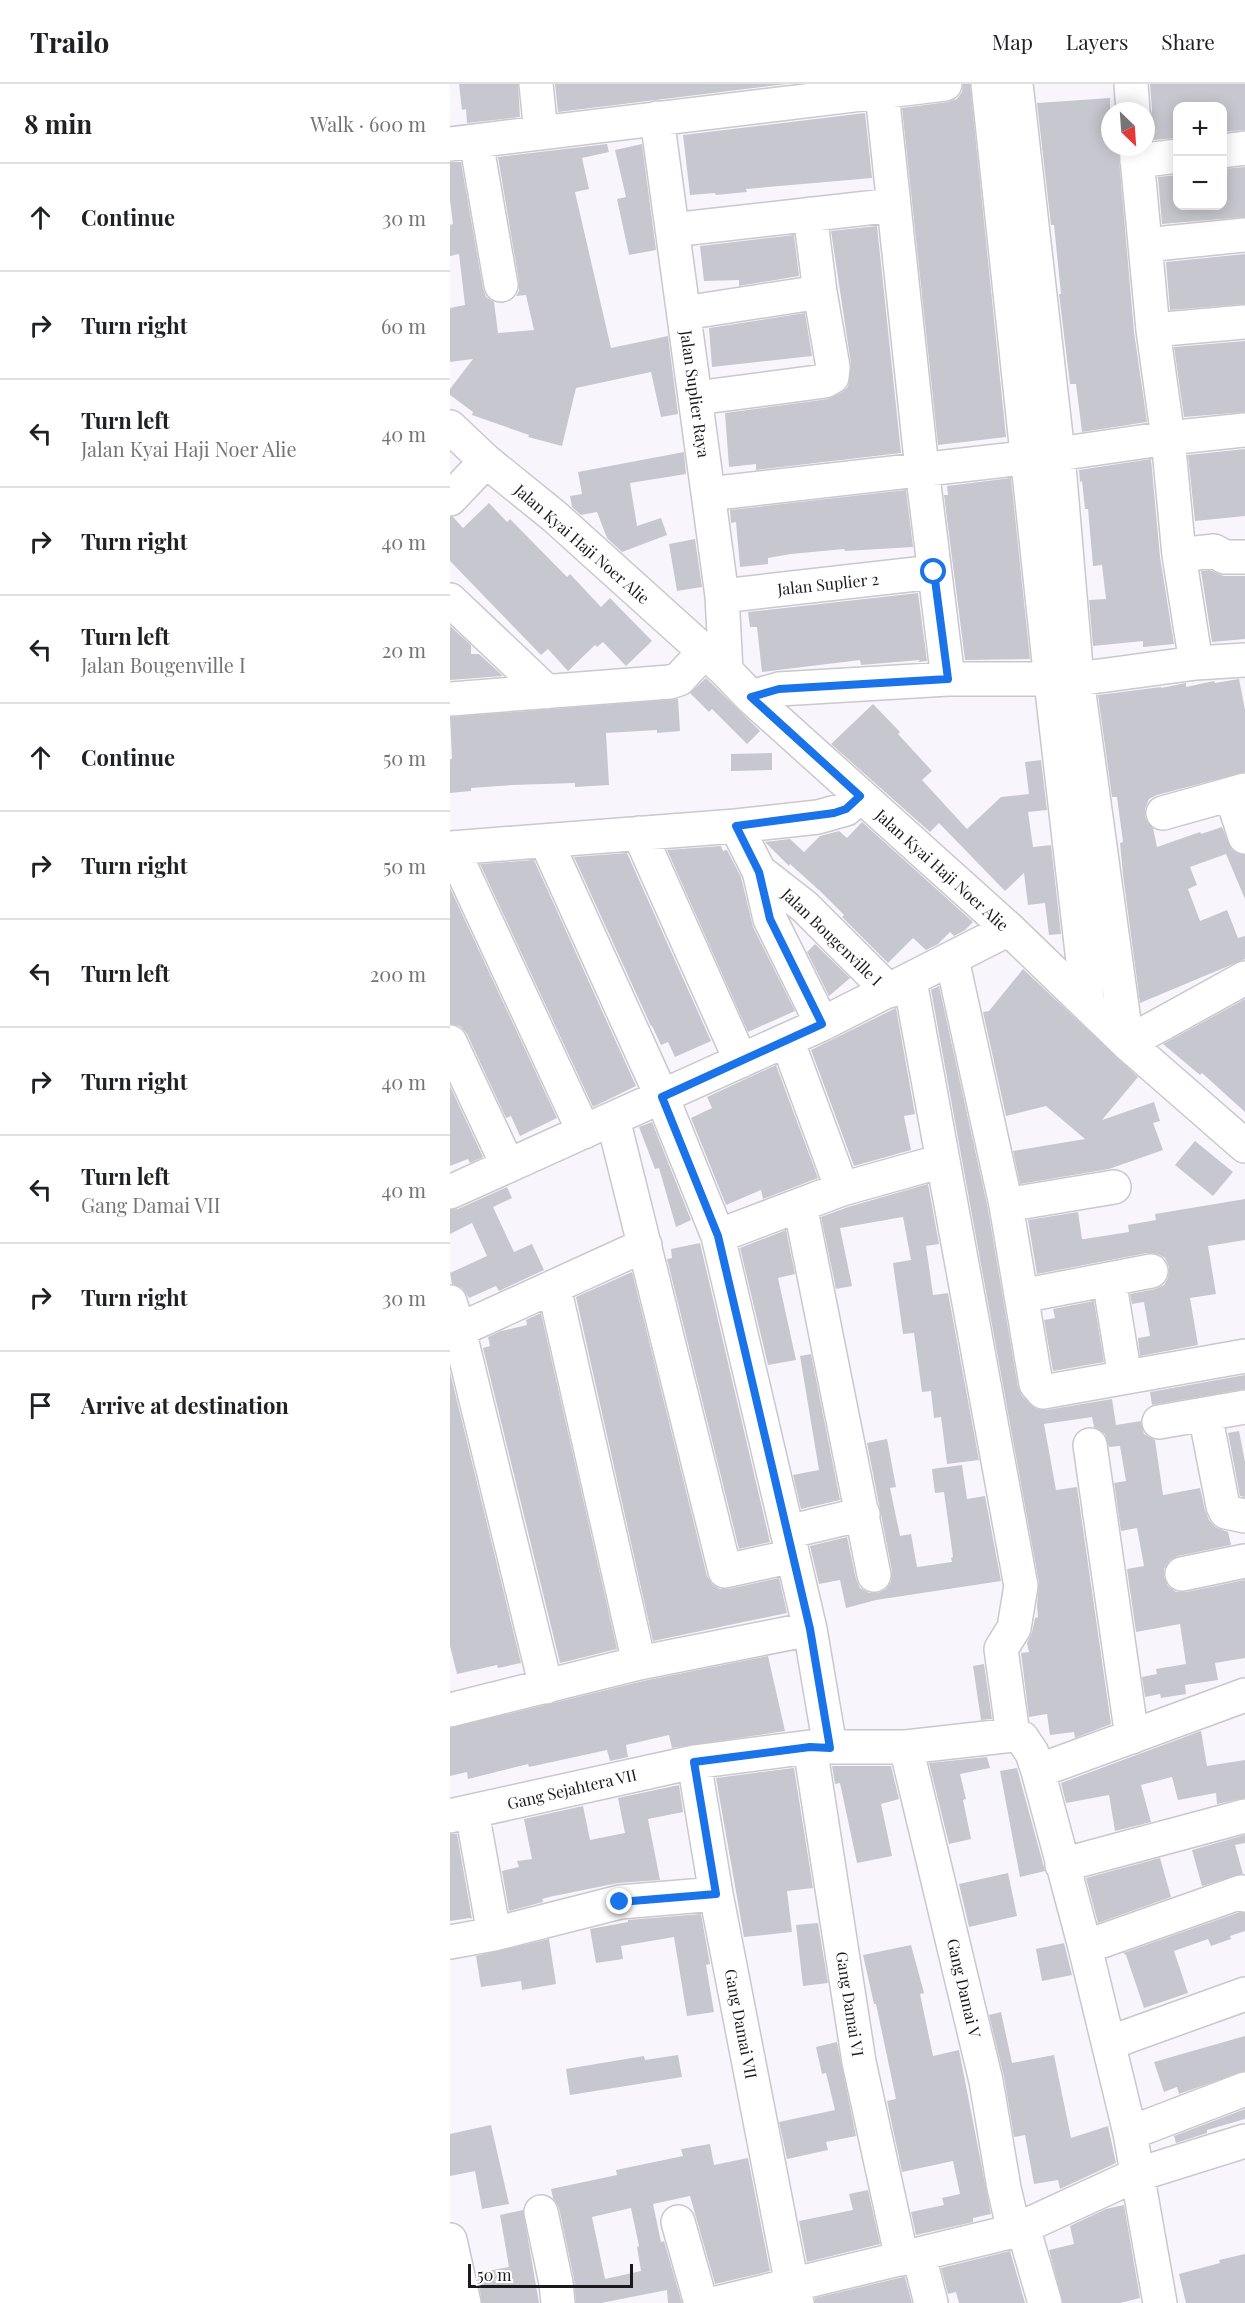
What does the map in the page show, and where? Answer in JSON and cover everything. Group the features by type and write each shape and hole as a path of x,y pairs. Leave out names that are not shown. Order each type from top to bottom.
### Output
{"street":[{"path":"536,84 541,133"},
{"path":"501,285 457,139 541,133 657,118 799,93 945,84"},
{"path":"988,84 1043,456"},
{"path":"1016,84 1043,456 1064,680 1088,1005"},
{"path":"1131,84 1132,102"},
{"path":"881,88 922,469 948,679"},
{"name":"Jalan Suplier Raya","path":"657,118 722,596 715,662"},
{"path":"1227,150 1245,148"},
{"path":"1155,155 1173,156"},
{"path":"1136,156 1153,330 1168,438 1179,555 1196,663"},
{"path":"672,230 894,205"},
{"path":"696,398 825,381 832,377 833,367 810,214"},
{"path":"1145,245 1245,235"},
{"path":"684,313 820,292"},
{"path":"1153,330 1245,322"},
{"name":"Jalan Kyai Haji Noer Alie","path":"450,427 486,461 554,516 1009,929 1128,1043 1245,1146"},
{"path":"709,494 1043,456 1168,438 1245,430"},
{"path":"450,499 486,461"},
{"path":"1179,555 1229,554 1245,540"},
{"name":"Jalan Suplier 2","path":"722,596 934,572"},
{"path":"453,606 547,692"},
{"path":"751,697 779,689 948,679 1064,680 1196,663 1245,660"},
{"path":"450,699 670,682 715,662"},
{"path":"1064,680 1128,1043 1244,981"},
{"path":"1162,813 1238,792 1245,837"},
{"path":"860,796 846,809 834,813 736,826 451,848 598,1125 645,1245 725,1571 863,1514"},
{"name":"Jalan Bougenville I","path":"736,826 759,872 805,907 899,986"},
{"path":"639,833 741,1061"},
{"name":"Gang Damai VI","path":"546,841 662,1097 718,1236 810,1629 820,1747 859,2062 910,2257 931,2303"},
{"path":"759,872 770,919 822,1024"},
{"path":"450,1192 788,1040 1009,929"},
{"path":"952,959 1006,1205 1036,1384 1043,1392 1245,1356"},
{"path":"899,986 942,1161 1021,1586 1014,1628 1001,1648 1013,1735 1022,1737 1027,1743 1038,1771 1085,1947 1130,2133 1160,2303"},
{"path":"788,1040 843,1189"},
{"path":"450,1042 508,1166"},
{"path":"718,1236 843,1189 942,1161"},
{"path":"1006,1205 1114,1187"},
{"path":"800,1205 874,1575"},
{"path":"546,1687 453,1322 554,1287 645,1245"},
{"path":"1021,1296 1150,1271"},
{"path":"1109,1279 1125,1377"},
{"path":"554,1287 639,1663"},
{"path":"1159,1422 1245,1407"},
{"path":"1205,1414 1223,1506 1226,1512 1245,1516"},
{"path":"1090,1444 1132,1737"},
{"path":"1182,1574 1245,1561"},
{"path":"450,1710 639,1663 810,1629"},
{"path":"1038,1771 1234,1697 1245,1695"},
{"name":"Gang Sejahtera VII","path":"461,1814 694,1762 820,1747 906,1747 1013,1735"},
{"name":"Gang Damai V","path":"906,1747 986,2080 1004,2188 1045,2303"},
{"name":"Gang Damai VII","path":"694,1762 716,1894 794,2294"},
{"path":"461,1814 494,1934"},
{"path":"1062,1865 1245,1816"},
{"path":"1085,1947 1241,1892 1245,1895"},
{"path":"450,1942 494,1934 620,1902 716,1894"},
{"path":"1109,2043 1245,1994"},
{"path":"1130,2133 1245,2089"},
{"path":"717,2303 794,2294 910,2257 1019,2229 1136,2175 1245,2141"},
{"path":"541,2212 558,2303"},
{"path":"678,2222 701,2303"},
{"path":"450,2240 464,2303"}],"building":[{"path":"459,84 518,84 520,117 467,123 466,109 462,110"},
{"path":"555,84 787,84 558,112"},
{"path":"963,84 970,84 1006,437 938,445 902,108 957,99 962,92"},
{"path":"1150,84 1245,84 1245,130 1227,132 1227,102 1173,102 1173,138 1155,140 1155,102 1151,102"},
{"path":"1110,98 1110,102 1101,102 1101,156 1119,156 1134,332 1147,422 1082,432 1076,384 1070,384 1059,294 1061,294 1054,225 1051,225 1037,103"},
{"path":"865,113 872,178 746,189 747,192 716,195 715,193 690,195 683,135"},
{"path":"607,144 609,152 582,158 589,189 575,192 611,348 668,336 678,414 661,417 651,372 576,388 562,446 528,437 529,435 472,415 473,412 450,395 450,389 473,359 450,362 450,308 465,305 459,254 450,256 450,225 453,224 450,200 450,162 461,162 483,288 486,297 494,302 498,333 534,330 526,295 516,296 519,291 519,282 498,157"},
{"path":"642,144 656,250 629,255 617,199 626,197 615,150"},
{"path":"1245,167 1245,217 1162,224 1158,177 1173,176 1173,210 1227,210 1227,169"},
{"path":"877,226 901,453 756,470 756,464 729,467 725,413 828,399 848,387 851,364 831,231"},
{"path":"794,235 799,276 739,286 739,280 704,281 700,246"},
{"path":"1245,254 1245,304 1170,310 1166,262"},
{"path":"805,313 812,356 712,367 709,328"},
{"path":"1245,341 1245,412 1184,417 1174,347"},
{"path":"1245,449 1245,516 1195,521 1188,455"},
{"path":"684,452 686,474 630,483 637,526 661,518 667,535 622,552 607,538 597,512 581,515 572,507 570,496 582,494 578,472"},
{"path":"1151,459 1160,557 1174,644 1143,647 1143,641 1093,646 1089,600 1106,599 1102,565 1093,566 1088,509 1085,509 1079,470"},
{"path":"1011,478 1030,659 965,660 944,495 948,495 947,486"},
{"path":"906,490 913,547 845,551 844,549 791,554 768,558 768,564 740,567 736,522 731,523 730,510"},
{"path":"489,503 507,522 510,519 567,577 570,574 601,607 610,598 652,641 626,666 603,642 597,647 595,645 568,671 548,649 541,655 450,561 450,517 453,517 463,528"},
{"path":"695,539 702,587 677,591 669,544"},
{"path":"1210,570 1224,576 1245,576 1245,639 1212,642 1201,571"},
{"path":"918,593 927,661 861,665 860,660 762,672 757,627 750,627 748,612"},
{"path":"450,626 471,645 471,654 479,654 503,676 450,680"},
{"path":"706,678 760,731 747,744 712,709 709,712 690,693"},
{"path":"1239,679 1245,710 1245,772 1157,795 1149,799 1145,817 1153,828 1157,847 1222,827 1232,850 1245,855 1245,899 1226,854 1190,867 1197,885 1188,889 1200,921 1227,910 1238,938 1245,936 1245,959 1140,1003 1123,875 1120,843 1123,842 1117,797 1112,797 1098,695 1186,683 1186,687"},
{"path":"678,699 680,731 606,733 609,785 575,787 575,783 512,785 471,788 471,791 450,793 450,759 452,759 450,717"},
{"path":"873,704 932,771 922,780 967,829 1001,797 1029,794 1025,762 1041,760 1047,810 1028,812 1033,847 1051,845 1061,934 1049,935 1045,903 1028,905 1024,873 1005,891 939,823 930,832 831,744"},
{"path":"772,753 772,770 731,771 731,754"},
{"path":"862,822 973,922 954,936 950,932 938,944 926,950 913,938 888,963 842,917 844,915 820,891 790,864 789,866 765,842 790,839 804,852 820,836 839,831 847,838"},
{"path":"721,846 723,851 727,850 741,877 753,927 795,1011 748,1032 667,850"},
{"path":"627,853 711,1041 675,1057 668,1042 661,1045 651,1026 574,857"},
{"path":"534,860 636,1086 593,1107 480,864"},
{"path":"450,888 557,1118 520,1136 511,1116 506,1118 467,1034 460,1026 450,1024"},
{"path":"815,944 850,978 829,996 807,952"},
{"path":"1023,969 1138,1077 1102,1120 1154,1102 1160,1121 1153,1123 1163,1150 1109,1169 1020,1184 1013,1151 1085,1139 1046,1106 1006,1116 983,1012 989,1011"},
{"path":"939,986 988,1209 1018,1387 1022,1396 1036,1409 1046,1410 1112,1399 1116,1425 1141,1421 1144,1434 1155,1440 1163,1495 1200,1488 1209,1520 1215,1527 1228,1532 1231,1545 1178,1556 1170,1560 1164,1569 1164,1577 1168,1586 1176,1592 1186,1592 1245,1580 1245,1658 1215,1663 1218,1680 1185,1685 1186,1694 1161,1698 1160,1694 1145,1697 1142,1677 1157,1674 1156,1669 1186,1664 1180,1624 1136,1632 1127,1569 1144,1566 1137,1528 1121,1531 1114,1483 1126,1481 1120,1446 1109,1447 1105,1434 1094,1427 1092,1417 1044,1424 1056,1490 1077,1487 1111,1724 1075,1738 1074,1732 1050,1735 1047,1714 1029,1717 1021,1653 1029,1652 1027,1643 1035,1618 1038,1617 1039,1583 931,990"},
{"path":"1245,999 1245,1112 1202,1073 1200,1075 1163,1044"},
{"path":"896,1008 915,1114 904,1116 911,1150 854,1166 811,1050"},
{"path":"776,1065 818,1178 763,1199 761,1190 726,1205 691,1118 712,1108 707,1097"},
{"path":"450,1086 483,1157 470,1163 468,1159 450,1166"},
{"path":"652,1122 691,1220 676,1227 659,1168 655,1169 639,1127"},
{"path":"1195,1141 1233,1172 1213,1196 1175,1165"},
{"path":"928,1184 939,1244 926,1246 933,1295 948,1293 979,1460 947,1464 941,1417 934,1418 931,1391 922,1392 914,1333 903,1334 893,1263 911,1260 903,1217 840,1228 852,1286 836,1289 821,1217"},
{"path":"507,1187 512,1198 493,1207 514,1252 532,1244 544,1270 499,1291 496,1286 469,1298 462,1288 452,1284 450,1273 487,1256 472,1223 450,1234 450,1210 458,1209"},
{"path":"1245,1199 1245,1240 1208,1246 1216,1294 1190,1298 1198,1345 1140,1356 1138,1338 1150,1336 1144,1302 1132,1304 1130,1294 1164,1285 1168,1278 1169,1267 1165,1258 1158,1254 1147,1253 1037,1274 1028,1220 1078,1212 1082,1239 1084,1239 1129,1232 1128,1225 1156,1220 1155,1214"},
{"path":"786,1230 795,1274 778,1278 796,1360 768,1365 740,1248"},
{"path":"700,1243 770,1542 739,1549 667,1259 672,1258 671,1249"},
{"path":"632,1272 707,1576 712,1584 720,1589 779,1578 787,1613 653,1641 576,1297"},
{"path":"1094,1301 1104,1362 1053,1371 1044,1320 1055,1318 1053,1309"},
{"path":"541,1313 617,1649 560,1663 483,1348 490,1346 488,1337 501,1331 527,1325 526,1320"},
{"path":"811,1354 840,1500 801,1509 793,1475 819,1470 800,1356"},
{"path":"450,1372 521,1663 498,1668 497,1665 457,1674 450,1646"},
{"path":"1245,1375 1245,1389 1152,1405 1150,1392"},
{"path":"1239,1431 1245,1462 1245,1497 1240,1496 1228,1433"},
{"path":"887,1439 896,1487 890,1488 900,1536 911,1534 917,1567 952,1562 944,1492 935,1493 932,1469 962,1465 967,1499 985,1496 1001,1581 876,1600 846,1608 840,1580 819,1584 810,1546 847,1537 860,1588 869,1593 878,1593 886,1589 891,1582 892,1571 867,1443"},
{"path":"768,1656 785,1731 672,1748 669,1735 626,1745 628,1757 610,1761 607,1750 529,1767 528,1764 468,1779 467,1772 450,1776 450,1728 643,1681"},
{"path":"984,1664 992,1719 981,1720 973,1666"},
{"path":"1201,1731 1207,1766 1245,1760 1245,1798 1217,1804 1216,1793 1178,1800 1172,1777 1141,1785 1151,1822 1115,1831 1109,1795 1066,1803 1061,1783"},
{"path":"987,1757 990,1768 960,1774 971,1839 949,1844 929,1763"},
{"path":"832,1766 891,1766 899,1799 881,1804 892,1856 857,1863 840,1783 835,1784"},
{"path":"794,1768 813,1888 787,1891 792,1932 744,1937 716,1778"},
{"path":"1017,1768 1045,1871 1020,1877 1000,1771"},
{"path":"679,1785 683,1812 648,1819 660,1880 618,1883 549,1897 542,1899 543,1902 509,1911 502,1871 519,1867 517,1861 532,1859 524,1819 583,1806 590,1840 625,1833 618,1798"},
{"path":"450,1834 457,1834 472,1919 450,1921"},
{"path":"1245,1835 1245,1843 1235,1845 1243,1874 1202,1886 1192,1850"},
{"path":"1160,1858 1171,1897 1098,1923 1086,1878"},
{"path":"1008,1873 1017,1916 969,1927 959,1884"},
{"path":"1240,1912 1245,1913 1245,1931 1211,1946 1208,1939 1174,1951 1188,1993 1144,2008 1126,1955 1123,1953"},
{"path":"701,1914 710,1964 706,1965 714,2012 687,2016 674,1937 621,1946 623,1959 596,1963 590,1929 628,1922 628,1920"},
{"path":"818,1923 828,1983 803,1986 796,1925"},
{"path":"549,1939 556,1984 522,1990 521,1981 481,1987 476,1956"},
{"path":"1064,1943 1072,1975 1042,1981 1036,1949"},
{"path":"911,1945 924,1993 920,1994 933,2056 959,2050 991,2214 973,2218 973,2222 916,2235 911,2212 944,2205 942,2198 960,2194 953,2161 902,2172 887,2101 896,2099 863,1955"},
{"path":"1001,2012 1012,2063 1054,2055 1071,2138 1108,2126 1116,2163 1060,2189 1058,2180 1034,2184 1025,2135 1014,2137 1004,2077 989,2015"},
{"path":"1245,2036 1245,2071 1179,2094 1177,2087 1164,2092 1154,2062"},
{"path":"837,2042 856,2136 826,2142 828,2150 787,2159 779,2122 835,2110 826,2073 822,2074 816,2047"},
{"path":"678,2055 682,2077 570,2095 566,2069 644,2056 645,2060"},
{"path":"1245,2109 1245,2119 1207,2130 1207,2133 1176,2143 1174,2136"},
{"path":"491,2125 509,2204 482,2209 475,2171 450,2176 450,2134"},
{"path":"710,2144 714,2165 748,2158 770,2271 715,2284 690,2196 653,2204 661,2242 664,2241 682,2303 668,2303 667,2290 601,2303 576,2303 574,2279 559,2208 551,2189 617,2175 616,2170 683,2156 681,2149","holes":["631,2208 639,2246 637,2247 641,2271 605,2279 592,2217"]},
{"path":"868,2190 880,2244 807,2262 799,2221 853,2210 849,2194"},
{"path":"1124,2205 1140,2298 1120,2303 1063,2303 1049,2250 1074,2244 1070,2226 1106,2209"},
{"path":"523,2210 539,2303 482,2303 477,2273 509,2267 500,2215"},
{"path":"1010,2251 1025,2303 959,2303 956,2292 948,2294 941,2268"},
{"path":"1245,2254 1245,2303 1186,2303 1179,2274"},
{"path":"905,2277 912,2303 815,2303 815,2298"}],"route":[{"path":"620,1902 716,1894 694,1762 810,1747 830,1748 810,1629 718,1236 662,1097 822,1024 770,919 759,872 736,826 818,817 846,809 860,796 751,697 779,689 948,679 934,572"}]}
